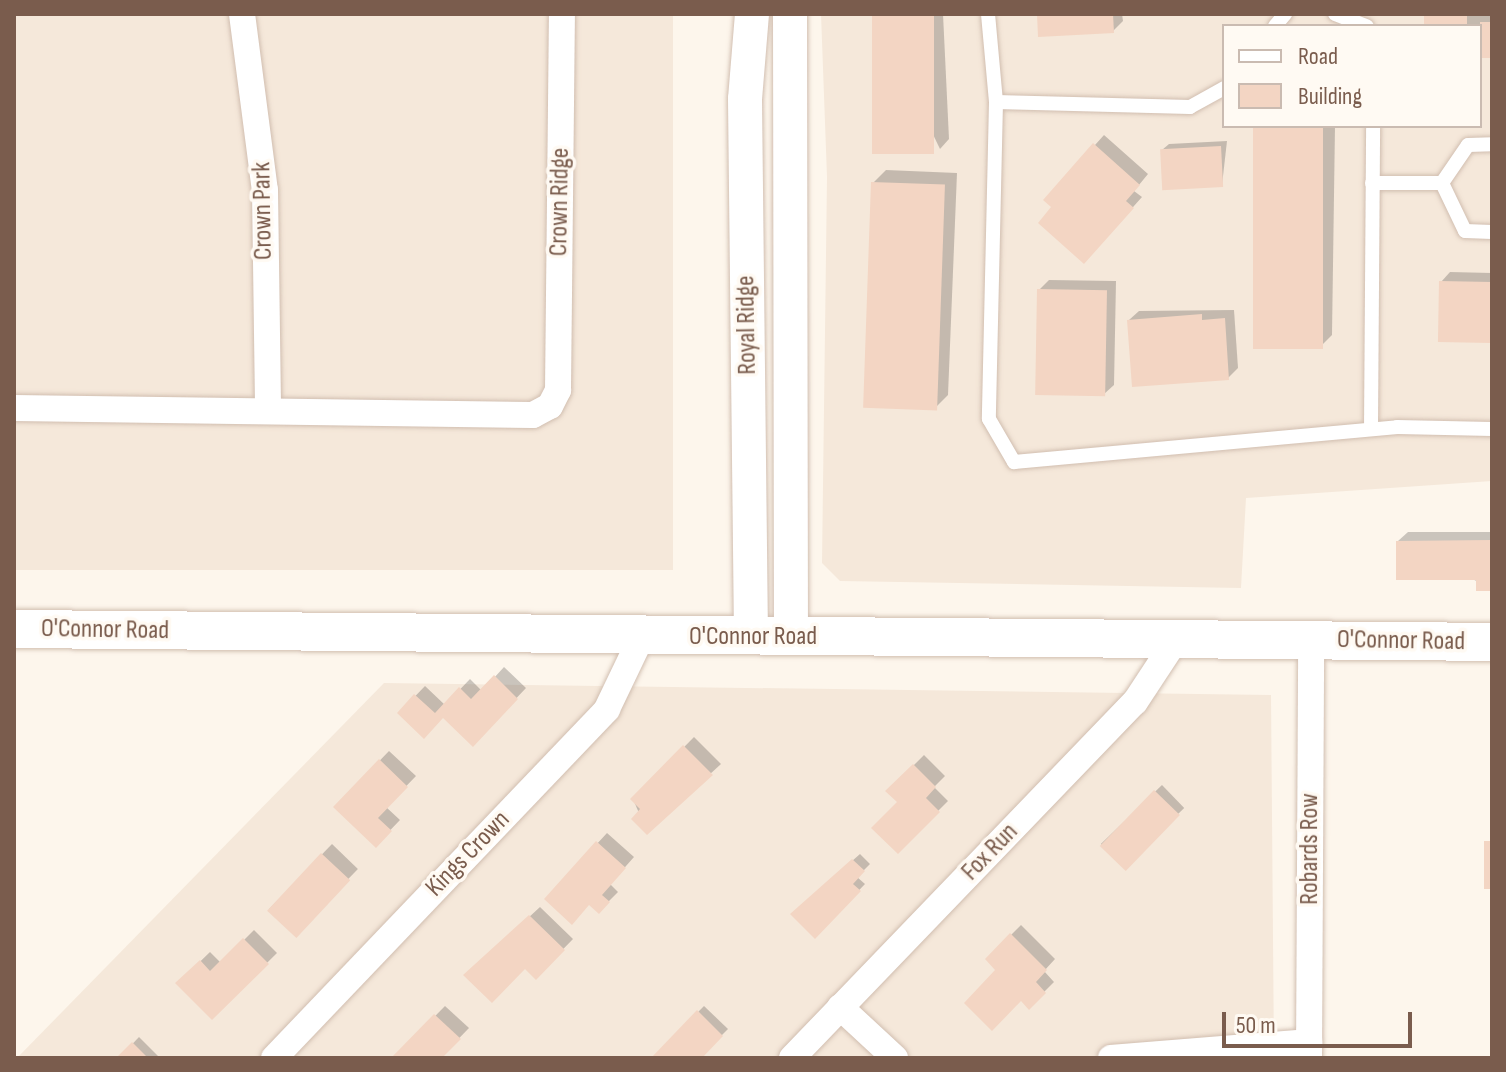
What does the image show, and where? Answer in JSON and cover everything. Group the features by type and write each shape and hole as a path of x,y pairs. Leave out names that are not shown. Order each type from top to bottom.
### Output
{"main road":[{"name":"O'Connor Road","path":"14,629 1492,642"}],"street":[{"name":"Crown Park","path":"242,14 265,190 268,410"},
{"name":"Crown Ridge","path":"268,410 533,415 550,406 558,390 562,14"},
{"name":"Royal Ridge","path":"751,637 745,99 752,14"},
{"name":"Royal Ridge","path":"790,14 791,637"},
{"path":"14,408 268,410"},
{"name":"Kings Crown","path":"274,1058 607,709 642,636"},
{"name":"Fox Run","path":"792,1058 1135,702 1177,638"},
{"name":"Robards Row","path":"1309,1050 1311,640"},
{"path":"840,1007 895,1058"},
{"path":"1111,1058 1309,1050"}],"lane":[{"path":"988,14 996,102 989,419 1014,462 1371,429 1492,429"},
{"path":"1335,14 1362,24"},
{"path":"996,102 1190,107 1222,89"},
{"path":"1371,429 1373,128"},
{"path":"1442,183 1468,145 1492,144"},
{"path":"1372,183 1442,183"},
{"path":"1442,183 1465,231 1492,232"}],"shaded area":[{"path":"14,14 673,14 673,570 14,570"},
{"path":"821,14 1492,14 1492,481 1246,498 1241,588 840,581 822,563 827,177"},
{"path":"384,683 1271,695 1274,1058 17,1058"}],"building":[{"path":"872,14 934,14 934,154 872,154"},
{"path":"1037,14 1113,14 1114,33 1038,37"},
{"path":"1424,14 1467,14 1467,24 1424,24"},
{"path":"1480,22 1492,22 1492,58 1482,58"},
{"path":"1253,128 1323,128 1323,349 1253,349"},
{"path":"1093,143 1140,185 1126,201 1134,208 1084,264 1038,223 1051,207 1043,200"},
{"path":"1221,146 1223,187 1162,190 1160,149"},
{"path":"871,182 945,185 937,410 863,408"},
{"path":"1439,281 1492,282 1491,343 1438,342"},
{"path":"1037,289 1107,290 1105,396 1035,395"},
{"path":"1202,314 1202,320 1225,318 1229,380 1132,387 1127,320"},
{"path":"1492,540 1492,591 1476,591 1476,580 1396,580 1396,541"},
{"path":"494,675 518,699 473,747 443,718 424,739 397,713 414,694 435,713 459,687 471,699"},
{"path":"683,745 713,775 647,835 631,819 640,809 630,799"},
{"path":"379,759 408,787 378,818 392,831 376,848 333,807"},
{"path":"913,764 936,787 926,798 940,812 898,854 871,828 897,802 885,791"},
{"path":"1154,790 1180,815 1126,871 1100,846"},
{"path":"596,841 626,868 602,895 610,902 599,914 589,905 572,925 544,899"},
{"path":"1484,841 1492,841 1492,889 1484,889"},
{"path":"321,853 350,880 296,938 267,911"},
{"path":"852,859 865,871 853,884 861,891 815,939 790,914"},
{"path":"529,915 565,950 536,980 525,969 492,1003 463,975"},
{"path":"1010,933 1047,970 1036,982 1046,993 1029,1010 1021,1001 992,1031 964,1003 995,970 985,959"},
{"path":"243,938 269,964 212,1020 175,983 200,960 210,971"},
{"path":"697,1010 723,1036 702,1058 651,1058"},
{"path":"434,1014 461,1039 442,1058 391,1058"},
{"path":"132,1042 148,1058 116,1058"}]}
